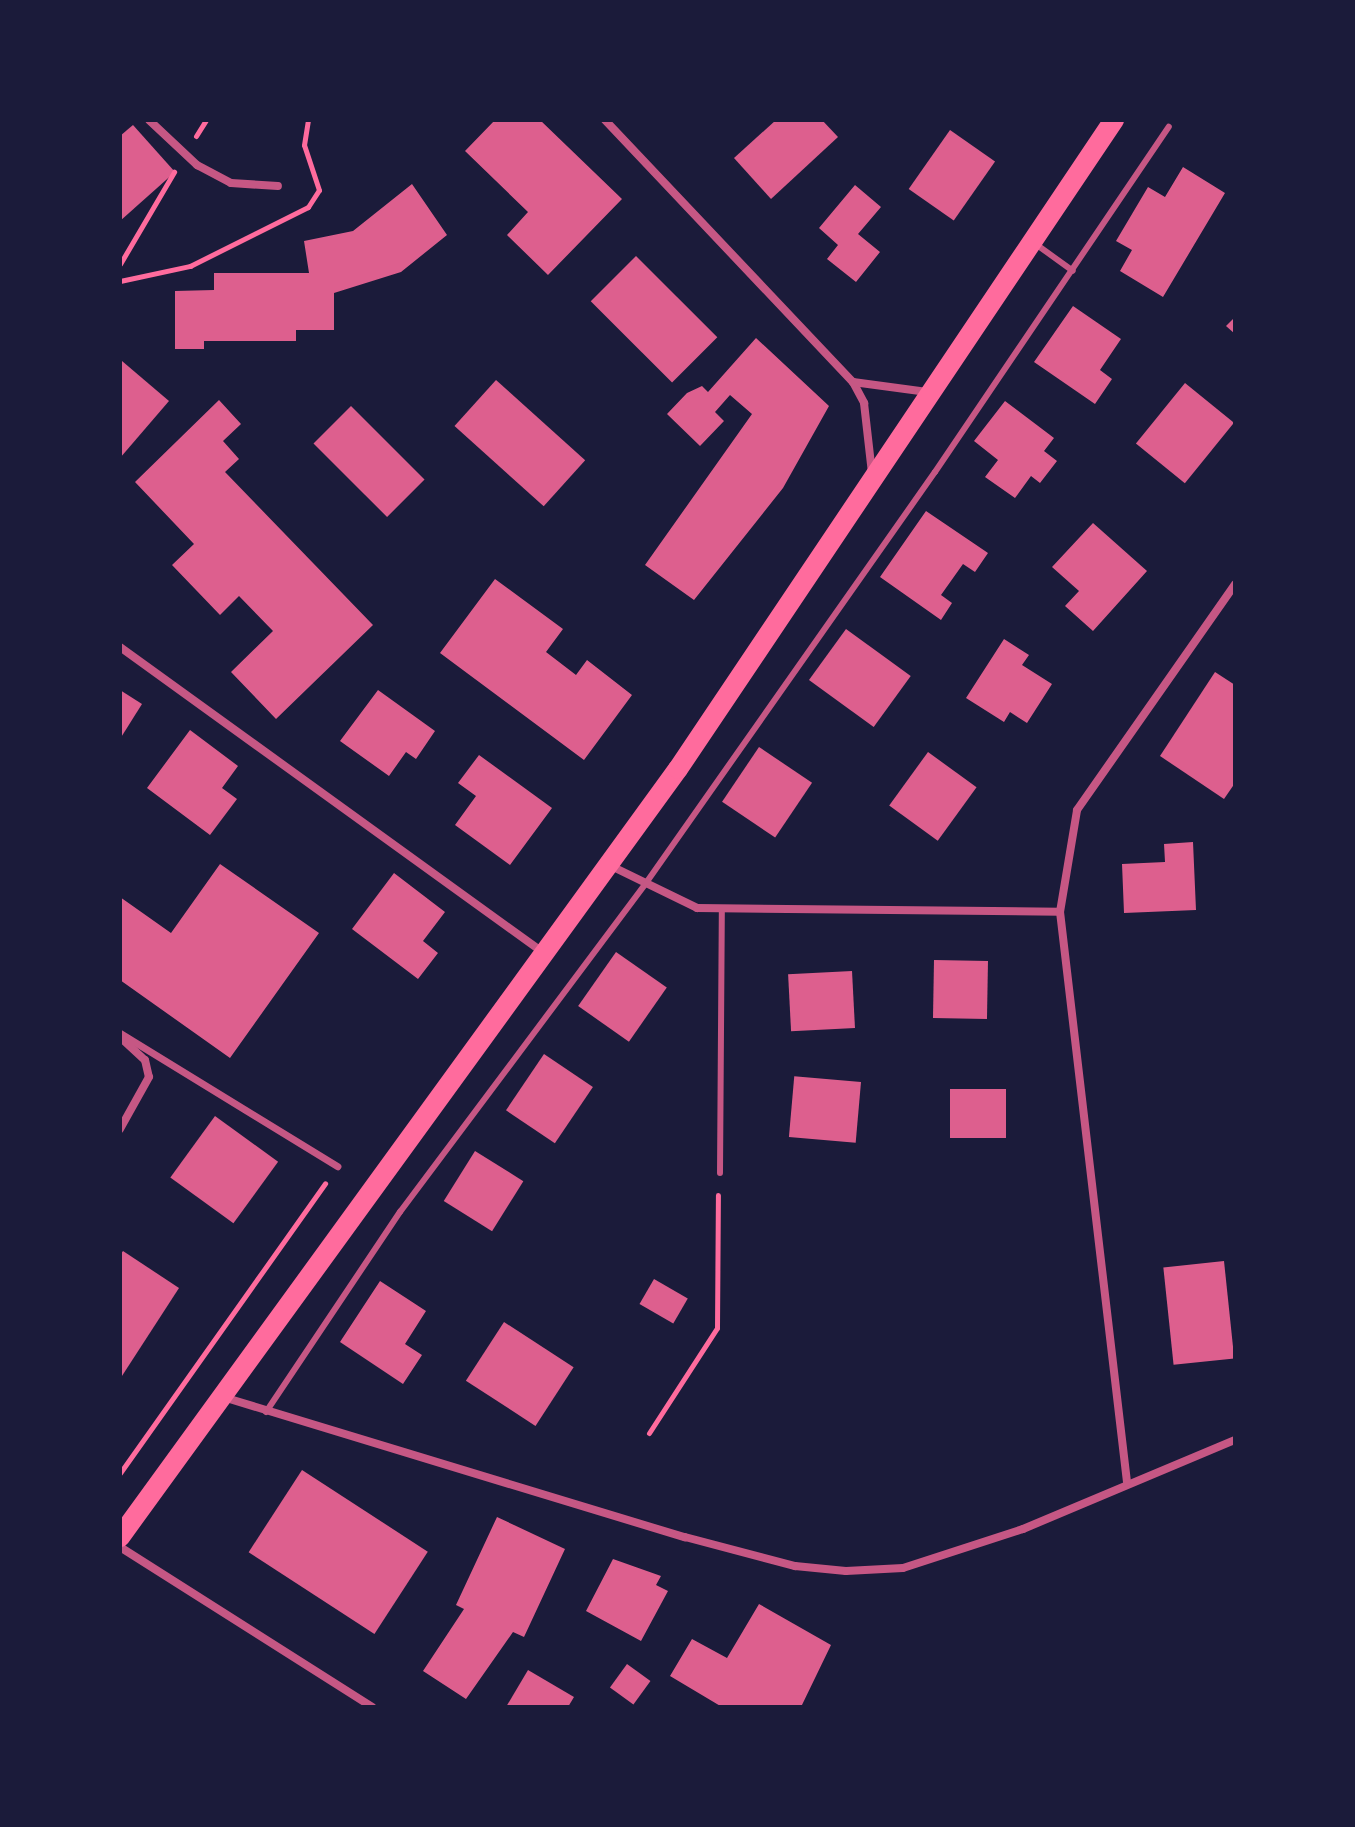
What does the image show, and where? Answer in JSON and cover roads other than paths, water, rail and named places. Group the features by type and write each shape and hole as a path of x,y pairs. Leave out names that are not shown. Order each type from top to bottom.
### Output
{"main road":[{"path":"120,1537 541,951 608,865 935,391 1114,120"}],"street":[{"path":"149,120 185,155 231,183 278,186"},
{"path":"605,120 853,382 868,427 871,485"},
{"path":"853,382 935,391"},
{"path":"1127,1482 1060,912 1077,810 1235,584"},
{"path":"120,647 541,951"},
{"path":"608,865 697,908 1060,912"},
{"path":"120,1035 145,1060 149,1077 120,1129"},
{"path":"120,1035 337,1166"},
{"path":"222,1397 713,1544 846,1571 903,1568 1023,1529 1127,1482 1235,1440"},
{"path":"120,1547 372,1707"}],"lane":[{"path":"266,1412 400,1212 646,883 1073,271 1169,127"},
{"path":"1035,243 1073,271"},
{"path":"720,1173 722,908"}]}
